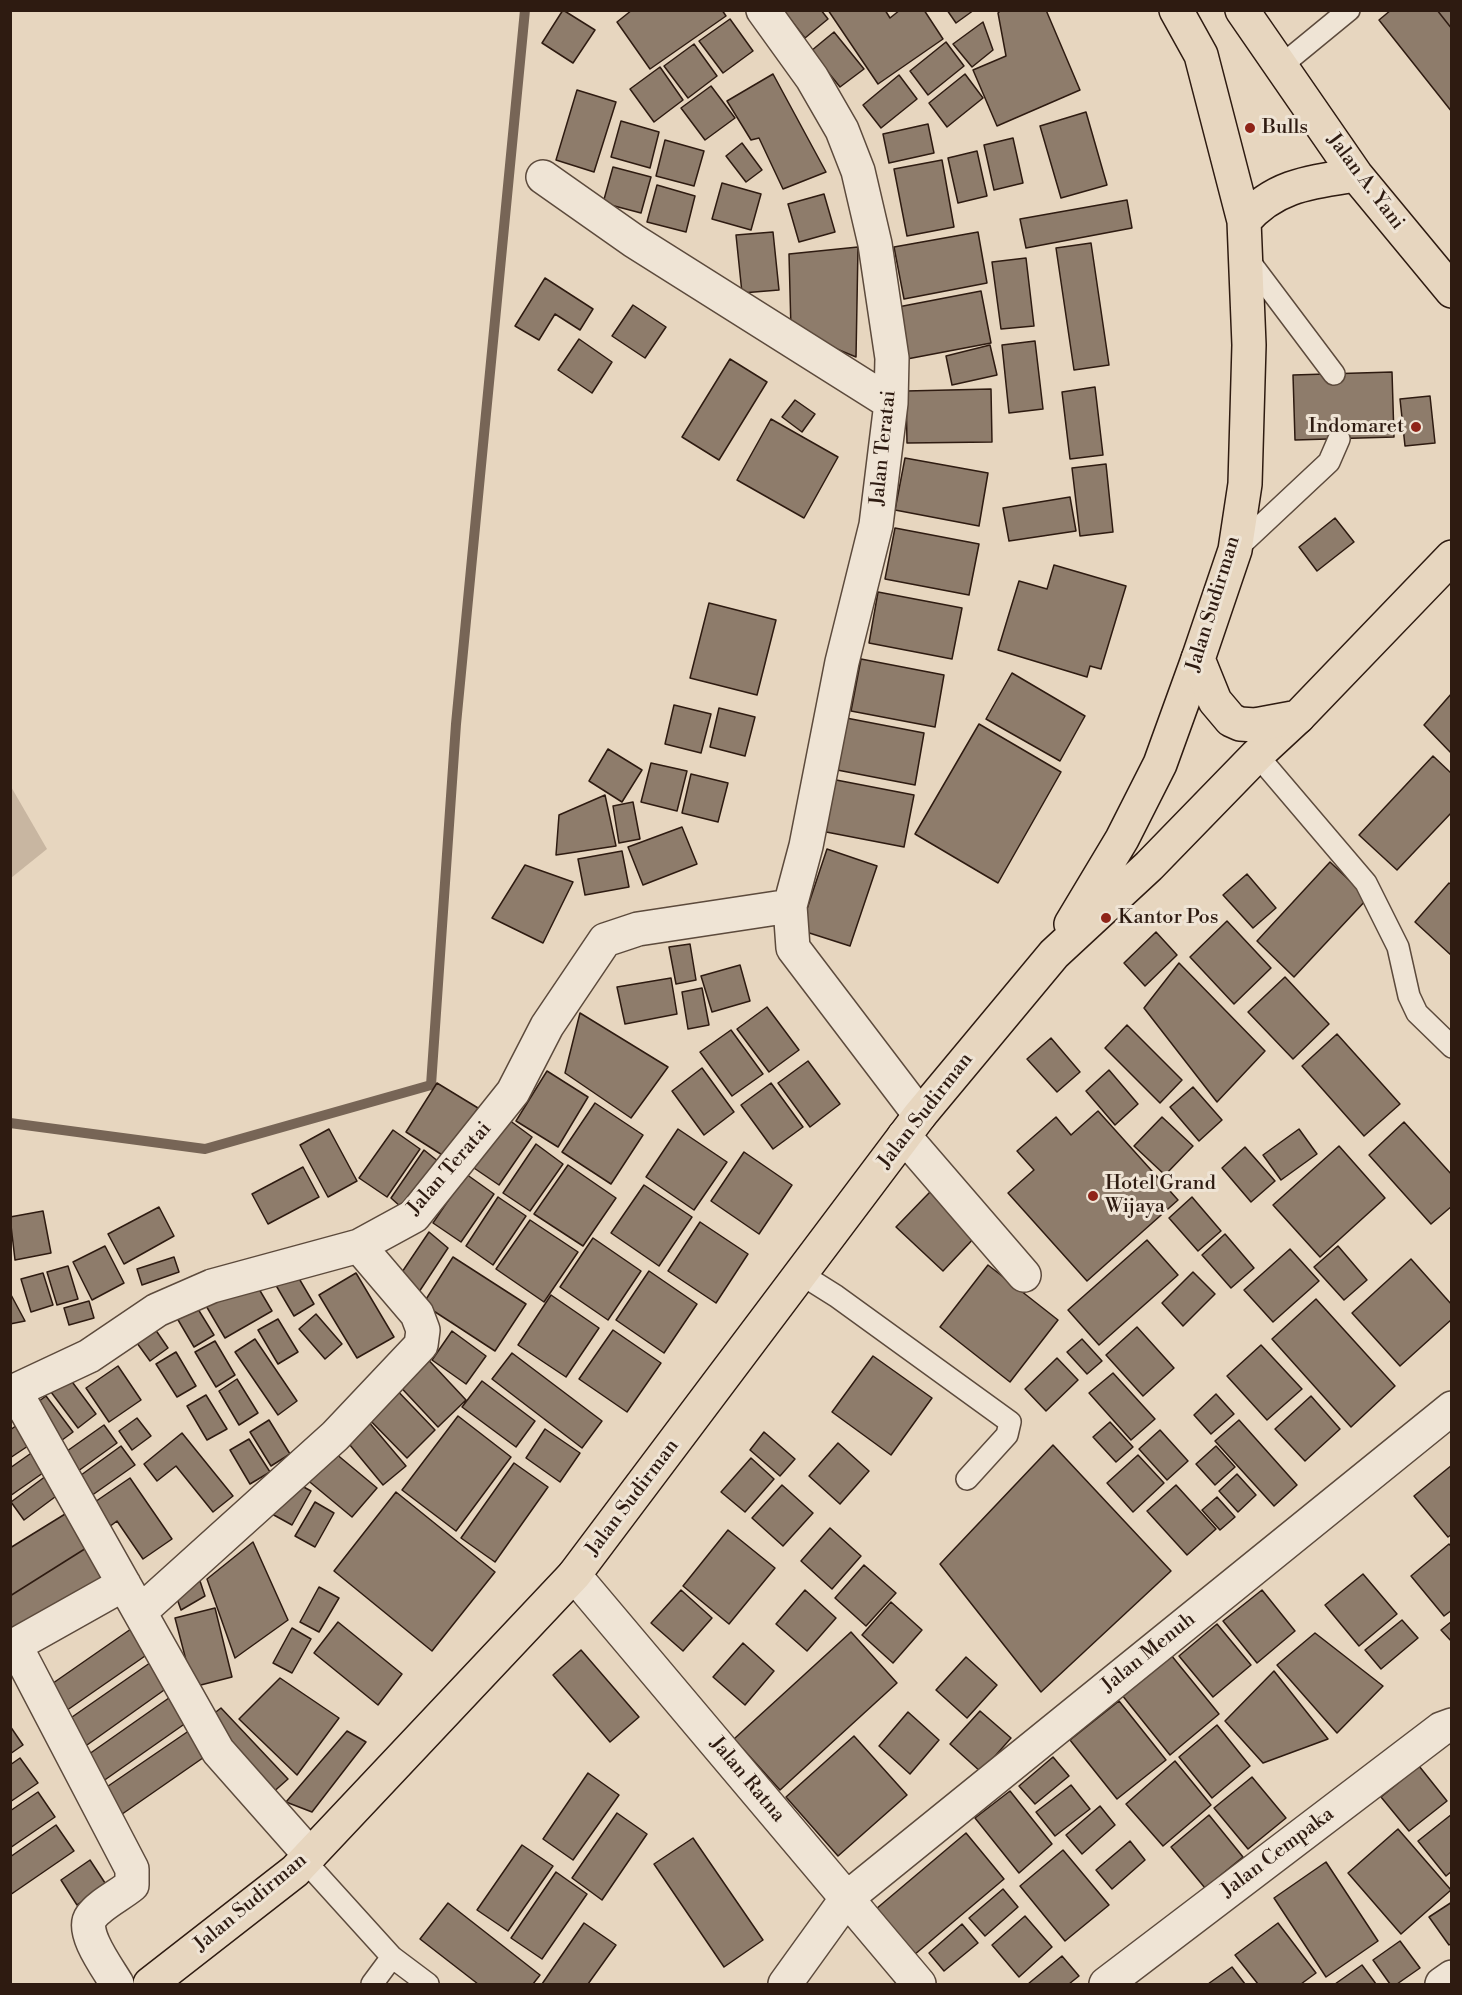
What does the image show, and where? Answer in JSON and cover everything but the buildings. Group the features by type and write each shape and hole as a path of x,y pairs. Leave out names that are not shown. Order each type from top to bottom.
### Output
{"main road":[{"path":"1176,10 1201,55 1244,221"},
{"name":"Jalan A. Yani","path":"1242,10 1356,175 1452,291"},
{"path":"1244,221 1259,204 1278,192 1306,183 1356,175"},
{"name":"Jalan Sudirman","path":"1054,954 1122,838 1160,764 1235,550 1245,484 1248,439 1249,345 1244,221"},
{"name":"Jalan Sudirman","path":"150,1984 307,1858 574,1575 912,1126 1054,954 1149,867 1452,557"},
{"path":"1198,659 1215,701 1232,720 1240,724 1255,725 1298,717"}],"street":[{"name":"Jalan Teratai","path":"763,10 812,78 842,130 858,171 875,244 892,358 891,403 876,525 842,662 806,846 790,906 793,948 912,1126 1024,1275"},
{"path":"543,177 634,241 891,403"},
{"name":"Jalan Teratai","path":"13,1392 89,1356 157,1310 212,1286 358,1246 414,1216 492,1122 513,1092 547,1026 605,940 638,928 790,906"},
{"path":"140,1612 335,1436 421,1345 423,1330 417,1314 358,1246"},
{"path":"13,1392 218,1751 307,1858"},
{"name":"Jalan Menuh","path":"785,1984 847,1898 1452,1408"},
{"name":"Jalan Ratna","path":"574,1575 919,1984"},
{"path":"117,1984 90,1937 87,1927 91,1917 132,1885 132,1869 13,1647 124,1584"},
{"name":"Jalan Cempaka","path":"1106,1984 1441,1729 1452,1725"},
{"path":"1442,1984 1452,1977"}],"lane":[{"path":"1282,65 1347,11"},
{"path":"1245,256 1334,374"},
{"path":"1235,550 1329,462 1339,439"},
{"path":"1257,754 1366,883 1398,947 1408,996 1417,1013 1452,1047"},
{"path":"801,1274 836,1296 1010,1422 1007,1435 967,1479"},
{"path":"307,1858 392,1957 428,1984"},
{"path":"372,1984 392,1957"}],"shaded area":[{"path":"10,785 47,849 11,878 10,878"}],"waterway":[{"path":"10,1123 205,1149 431,1085 456,724 525,10"}],"place":[{"name":"Bulls","path":"1250,128"},
{"name":"Indomaret","path":"1416,427"},
{"name":"Kantor Pos","path":"1106,918"},
{"name":"Hotel Grand Wijaya","path":"1093,1196"}]}
